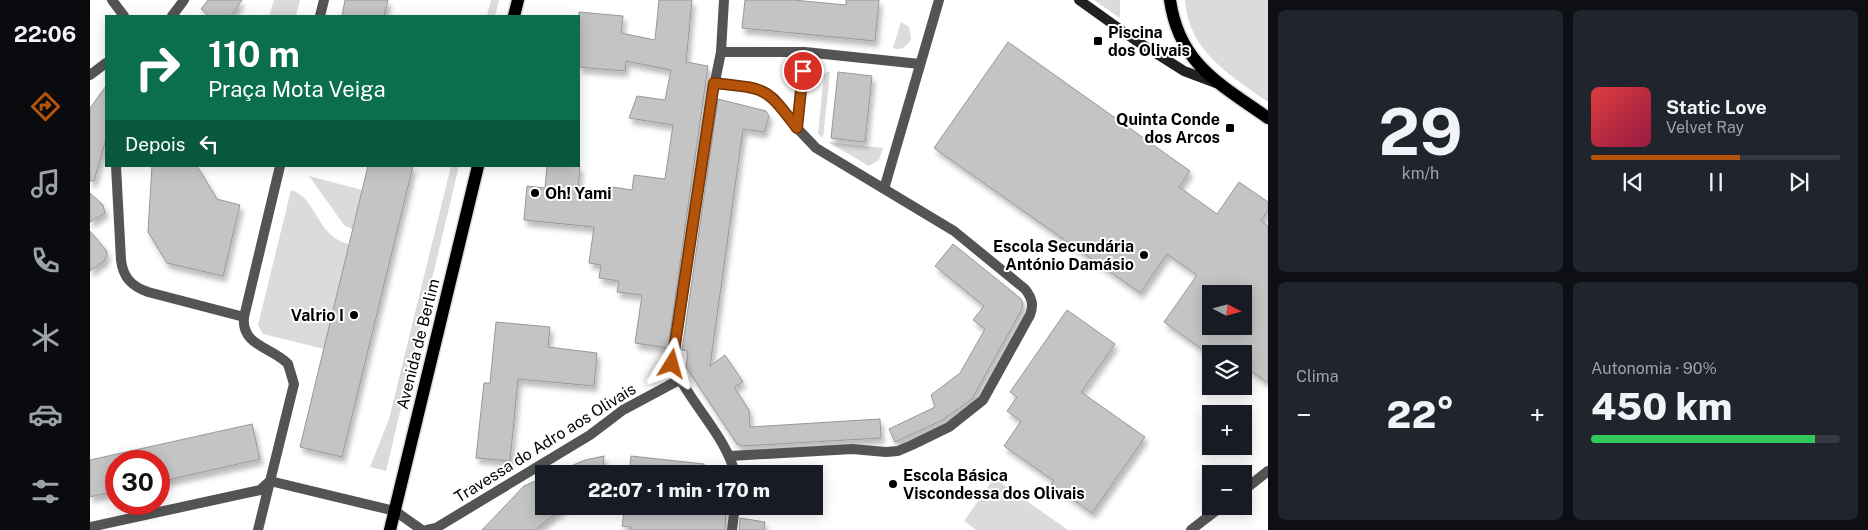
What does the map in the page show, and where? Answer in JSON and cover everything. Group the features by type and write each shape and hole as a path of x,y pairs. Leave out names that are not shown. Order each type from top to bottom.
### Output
{"main road":[{"path":"514,15 518,0"},
{"path":"1079,0 1135,40 1184,71 1220,85"},
{"path":"1170,0 1175,26 1187,51 1198,66 1220,85 1268,118"},
{"name":"Avenida de Berlim","path":"390,530 478,167"}],"street":[{"path":"112,0 123,15"},
{"path":"173,15 184,0"},
{"path":"320,15 324,0"},
{"path":"724,0 721,52 714,83 672,364 679,380 730,456 732,465"},
{"path":"884,189 939,0"},
{"path":"721,52 805,52 920,64"},
{"path":"797,128 805,52"},
{"path":"90,75 105,64"},
{"path":"714,83 752,87 767,93 774,98 797,128 816,148 954,231 1026,289 1032,301 1030,315 983,400 949,427 898,451 852,449 730,456"},
{"path":"116,167 121,260 124,274 128,280 140,289 148,292 244,317"},
{"path":"258,530 293,392 294,377 292,370 284,359 257,344 245,334 244,317 280,167"},
{"name":"Travessa do Adro aos Olivais","path":"427,530 436,528 590,434 623,410 679,380"},
{"path":"1252,484 1268,471"},
{"path":"270,481 395,511 422,530"},
{"path":"90,527 260,490 270,481"},
{"path":"732,530 734,515"},
{"path":"1192,530 1211,515"}],"shaded area":[{"path":"274,0 300,0 296,15 269,15"},
{"path":"491,0 499,0 495,15 487,15"},
{"path":"1094,0 1120,0 1120,18"},
{"path":"1185,0 1268,0 1268,102 1239,82 1213,60 1203,48 1194,34 1188,18"},
{"path":"901,22 909,27 911,39 904,47 899,49 893,48"},
{"path":"830,72 823,138 818,134 824,74"},
{"path":"828,142 883,148 879,160 869,166"},
{"path":"451,167 459,167 386,471 370,467 389,419"},
{"path":"309,176 362,190 353,230 344,225"},
{"path":"291,190 300,194 307,201 329,233 338,240 349,244 324,349 263,334 258,325"},
{"path":"994,478 1068,530 976,530 964,521"}],"building":[{"path":"208,0 242,0 232,15 208,15 201,9"},
{"path":"345,0 388,0 384,15 342,15"},
{"path":"659,0 692,0 686,62 708,66 668,348 635,343 642,295 617,292 619,281 599,278 601,265 589,263 594,227 524,220 527,186 545,188 547,167 580,167 578,191 611,195 612,187 632,190 634,175 665,179 673,125 629,118 637,96 665,100 671,70 626,61 625,71 580,67 579,12 623,16 621,33 655,40"},
{"path":"745,0 793,0 846,5 846,0 879,0 875,41 742,28"},
{"path":"1008,42 1190,171 1179,187 1217,214 1239,182 1268,202 1268,210 1261,221 1268,226 1268,383 1252,372 1252,345 1202,345 1202,349 1164,322 1197,275 1167,254 1140,293 934,148"},
{"path":"838,72 872,76 865,142 831,138"},
{"path":"105,87 105,142 94,181 90,181 90,108"},
{"path":"718,99 766,111 769,116 764,132 743,129 710,366 725,355 743,382 734,387 749,410 750,427 880,419 881,438 742,446 737,444 686,367 688,351 682,350"},
{"path":"152,167 198,167 217,199 240,205 223,276 167,263 148,232"},
{"name":"Valrio I","path":"368,167 413,167 342,457 300,447"},
{"path":"90,193 103,205 105,213 90,222"},
{"path":"90,231 106,250 107,255 104,261 90,271"},
{"path":"953,244 1020,298 1023,303 1022,309 972,399 941,421 895,442 889,429 935,407 931,395 960,373 985,329 973,320 984,306 935,266"},
{"path":"1067,310 1115,344 1081,392 1145,437 1092,513 1051,484 1054,481 1004,446 1021,421 1007,411 1017,397 1010,392"},
{"path":"496,322 550,327 548,347 597,353 594,386 518,379 510,461 476,458 484,383 490,383"},
{"path":"252,424 260,459 170,479 170,450 135,450"},
{"path":"604,456 604,465 573,465"},
{"path":"631,456 704,464 704,465 630,465"},
{"path":"105,457 105,494 90,497 90,460"},
{"path":"535,481 535,515 554,515 535,530 482,530 524,486"},
{"path":"624,515 726,515 725,530 631,530 631,527 622,526"},
{"path":"740,518 765,522 764,530 739,530"}],"place":[{"name":"Piscina dos Olivais","path":"1098,41"},
{"name":"Quinta Conde dos Arcos","path":"1230,128"},
{"name":"Oh! Yami","path":"535,193"},
{"name":"Escola Secundária António Damásio","path":"1144,255"},
{"name":"Valrio I","path":"354,315"},
{"name":"Escola Básica Viscondessa dos Olivais","path":"893,484"}],"route":[{"path":"672,364 714,83 760,89 774,98 797,128 803,71"}]}
